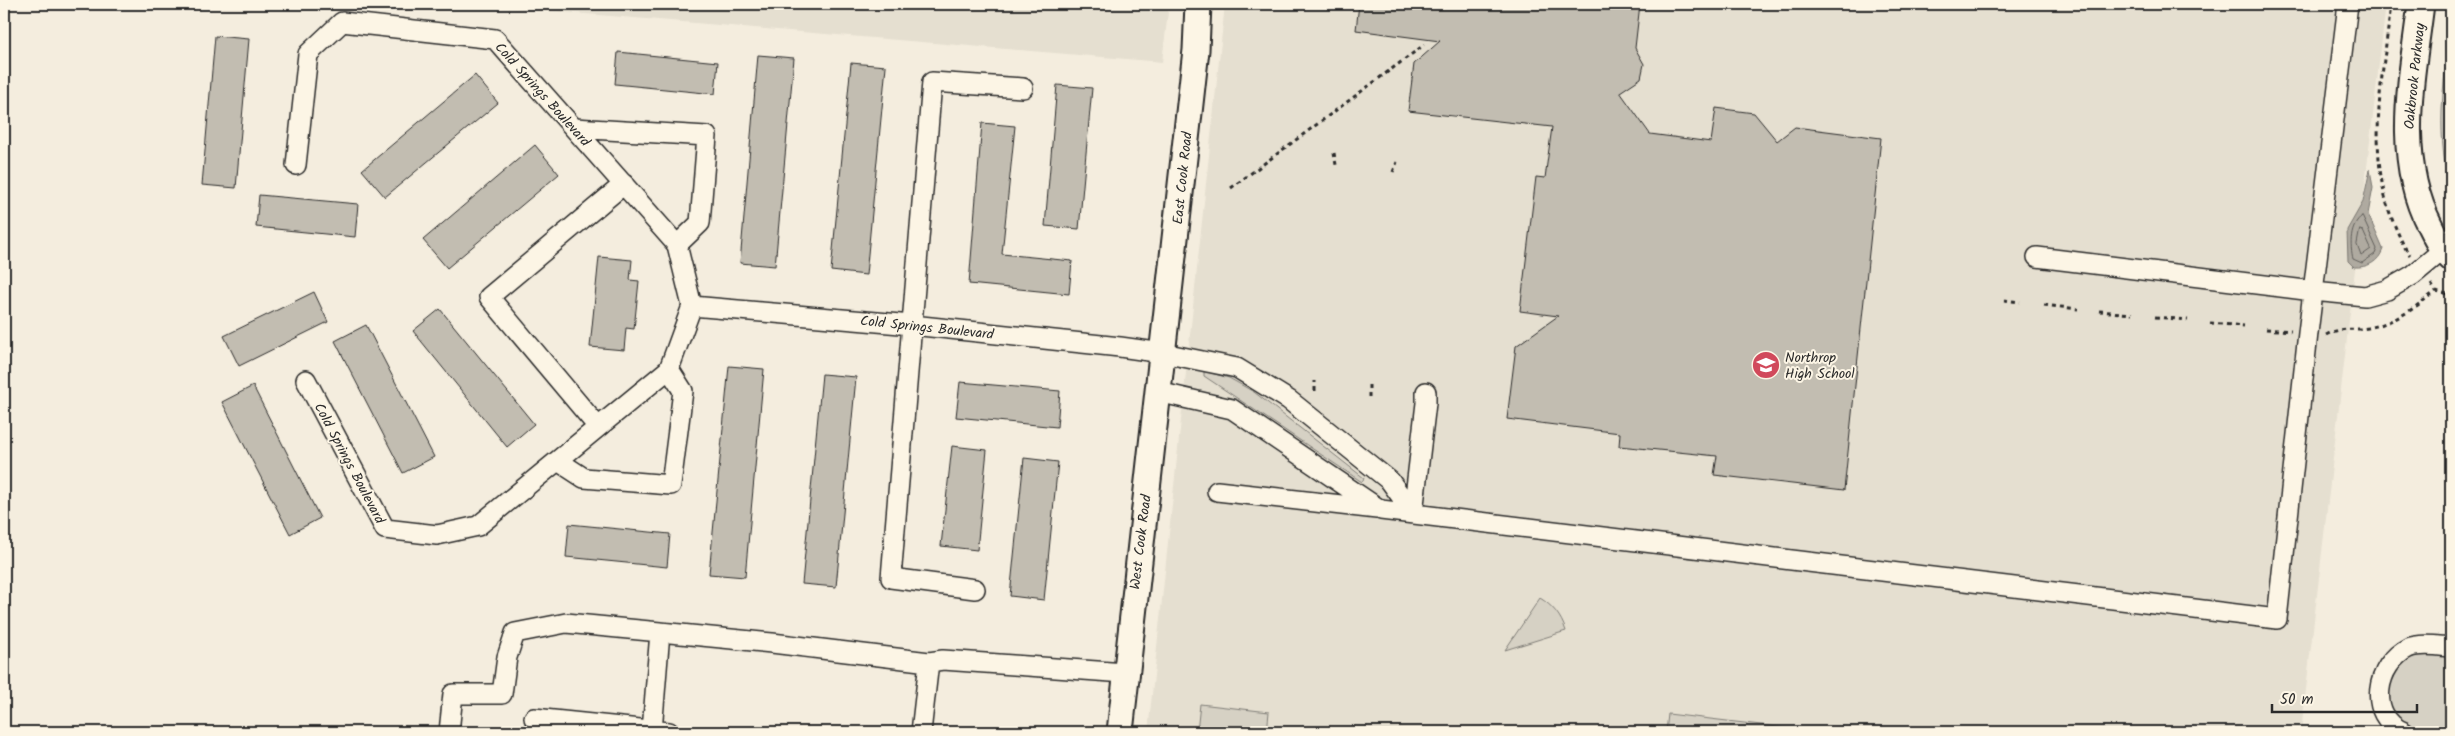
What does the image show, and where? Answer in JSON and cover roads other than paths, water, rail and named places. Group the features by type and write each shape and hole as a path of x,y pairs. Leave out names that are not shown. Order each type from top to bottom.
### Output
{"main road":[{"name":"East Cook Road","path":"1163,352 1196,50 1198,4"},
{"name":"Oakbrook Parkway","path":"2421,4 2407,118 2409,161 2419,206 2447,254"},
{"name":"West Cook Road","path":"1120,732 1125,673 1163,352"}],"street":[{"path":"1217,491 1413,513 2277,619 2313,291 2348,4"},
{"name":"Cold Springs Boulevard","path":"296,165 308,54 342,22 495,39 677,244 692,306 912,325 1163,352 1237,368 1290,400 1390,481 1413,513"},
{"path":"975,589 891,578 932,82 1023,88"},
{"path":"574,128 706,136 700,223 677,244"},
{"path":"598,427 489,298 624,184"},
{"path":"2037,257 2365,296 2387,290 2447,254"},
{"path":"558,461 584,478 671,484 683,391 669,369 692,306"},
{"name":"Cold Springs Boulevard","path":"306,380 385,529 437,535 478,526 669,369"},
{"path":"1158,392 1232,409 1381,510"},
{"path":"1413,513 1426,392"},
{"path":"449,732 453,694 502,694 507,657 515,633 566,623 772,643 928,662 943,660 1125,673"},
{"path":"534,718 607,729 660,732 660,632"},
{"path":"2404,732 2396,729 2383,713 2380,703 2379,686 2386,668 2393,659 2410,647 2433,645 2451,647"},
{"path":"921,732 928,662"}],"water":[{"path":"2370,169 2373,188 2368,214 2383,249 2379,257 2372,263 2354,267 2348,261 2347,230 2363,202"}],"place":[{"name":"Northrop High School","path":"1766,365"}]}
